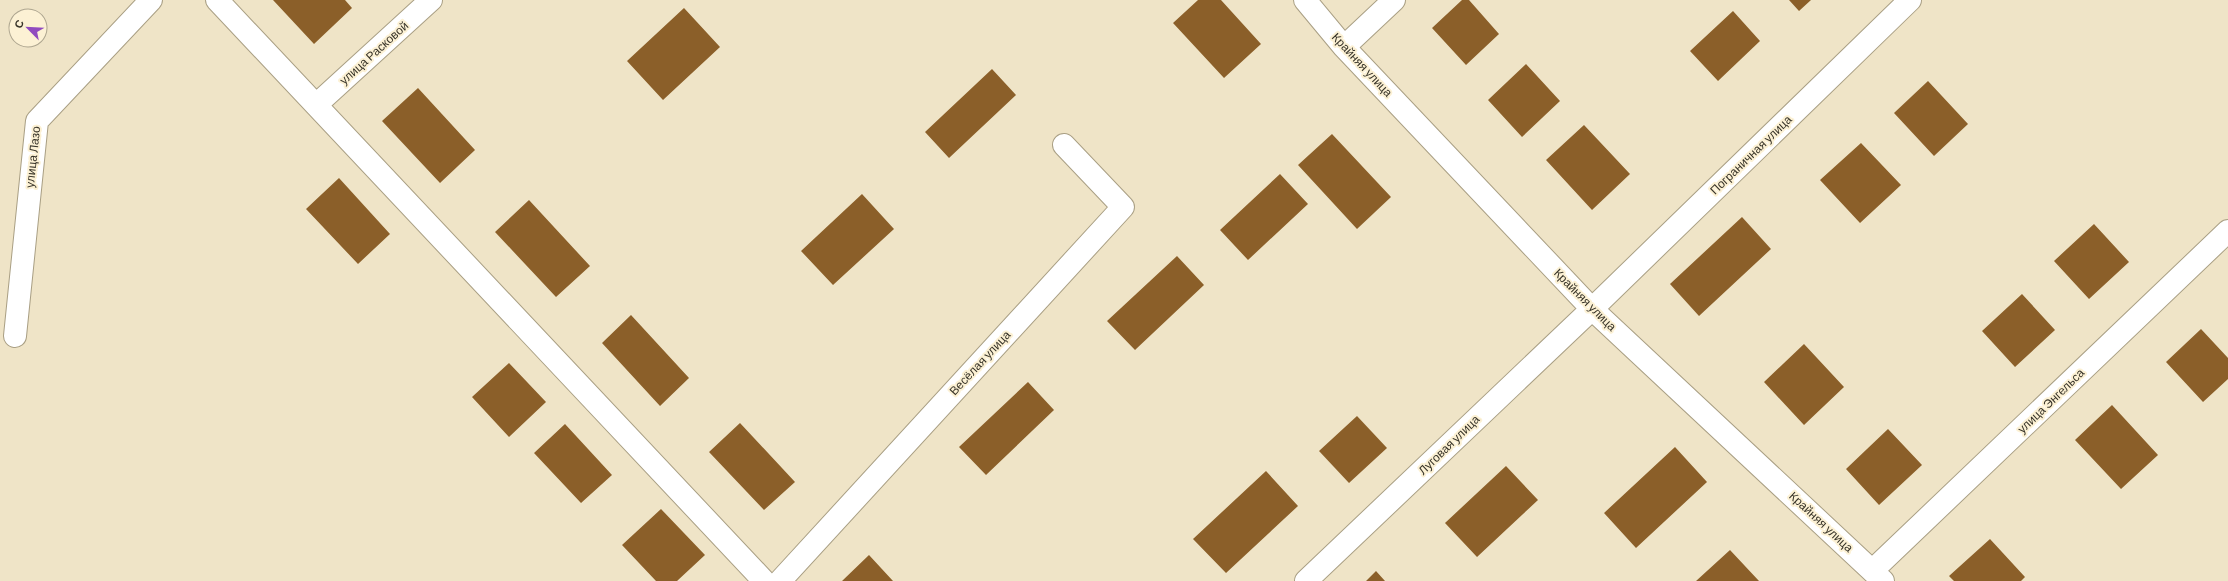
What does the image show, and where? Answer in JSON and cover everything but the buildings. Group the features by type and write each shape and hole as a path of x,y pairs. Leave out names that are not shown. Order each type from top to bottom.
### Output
{"street":[{"name":"улица Лазо","path":"15,336 37,121 151,0"},
{"path":"217,0 764,581"},
{"name":"улица Расковой","path":"316,105 431,0"},
{"name":"Крайняя улица","path":"1304,0 1344,48 1592,309 1878,576"},
{"path":"1344,48 1394,0"},
{"name":"Пограничная улица","path":"1592,309 1910,0"},
{"name":"Весёлая улица","path":"780,581 1123,207 1064,145"},
{"name":"улица Энгельса","path":"1878,576 2228,231"},
{"name":"Луговая улица","path":"1306,581 1592,309"}]}
